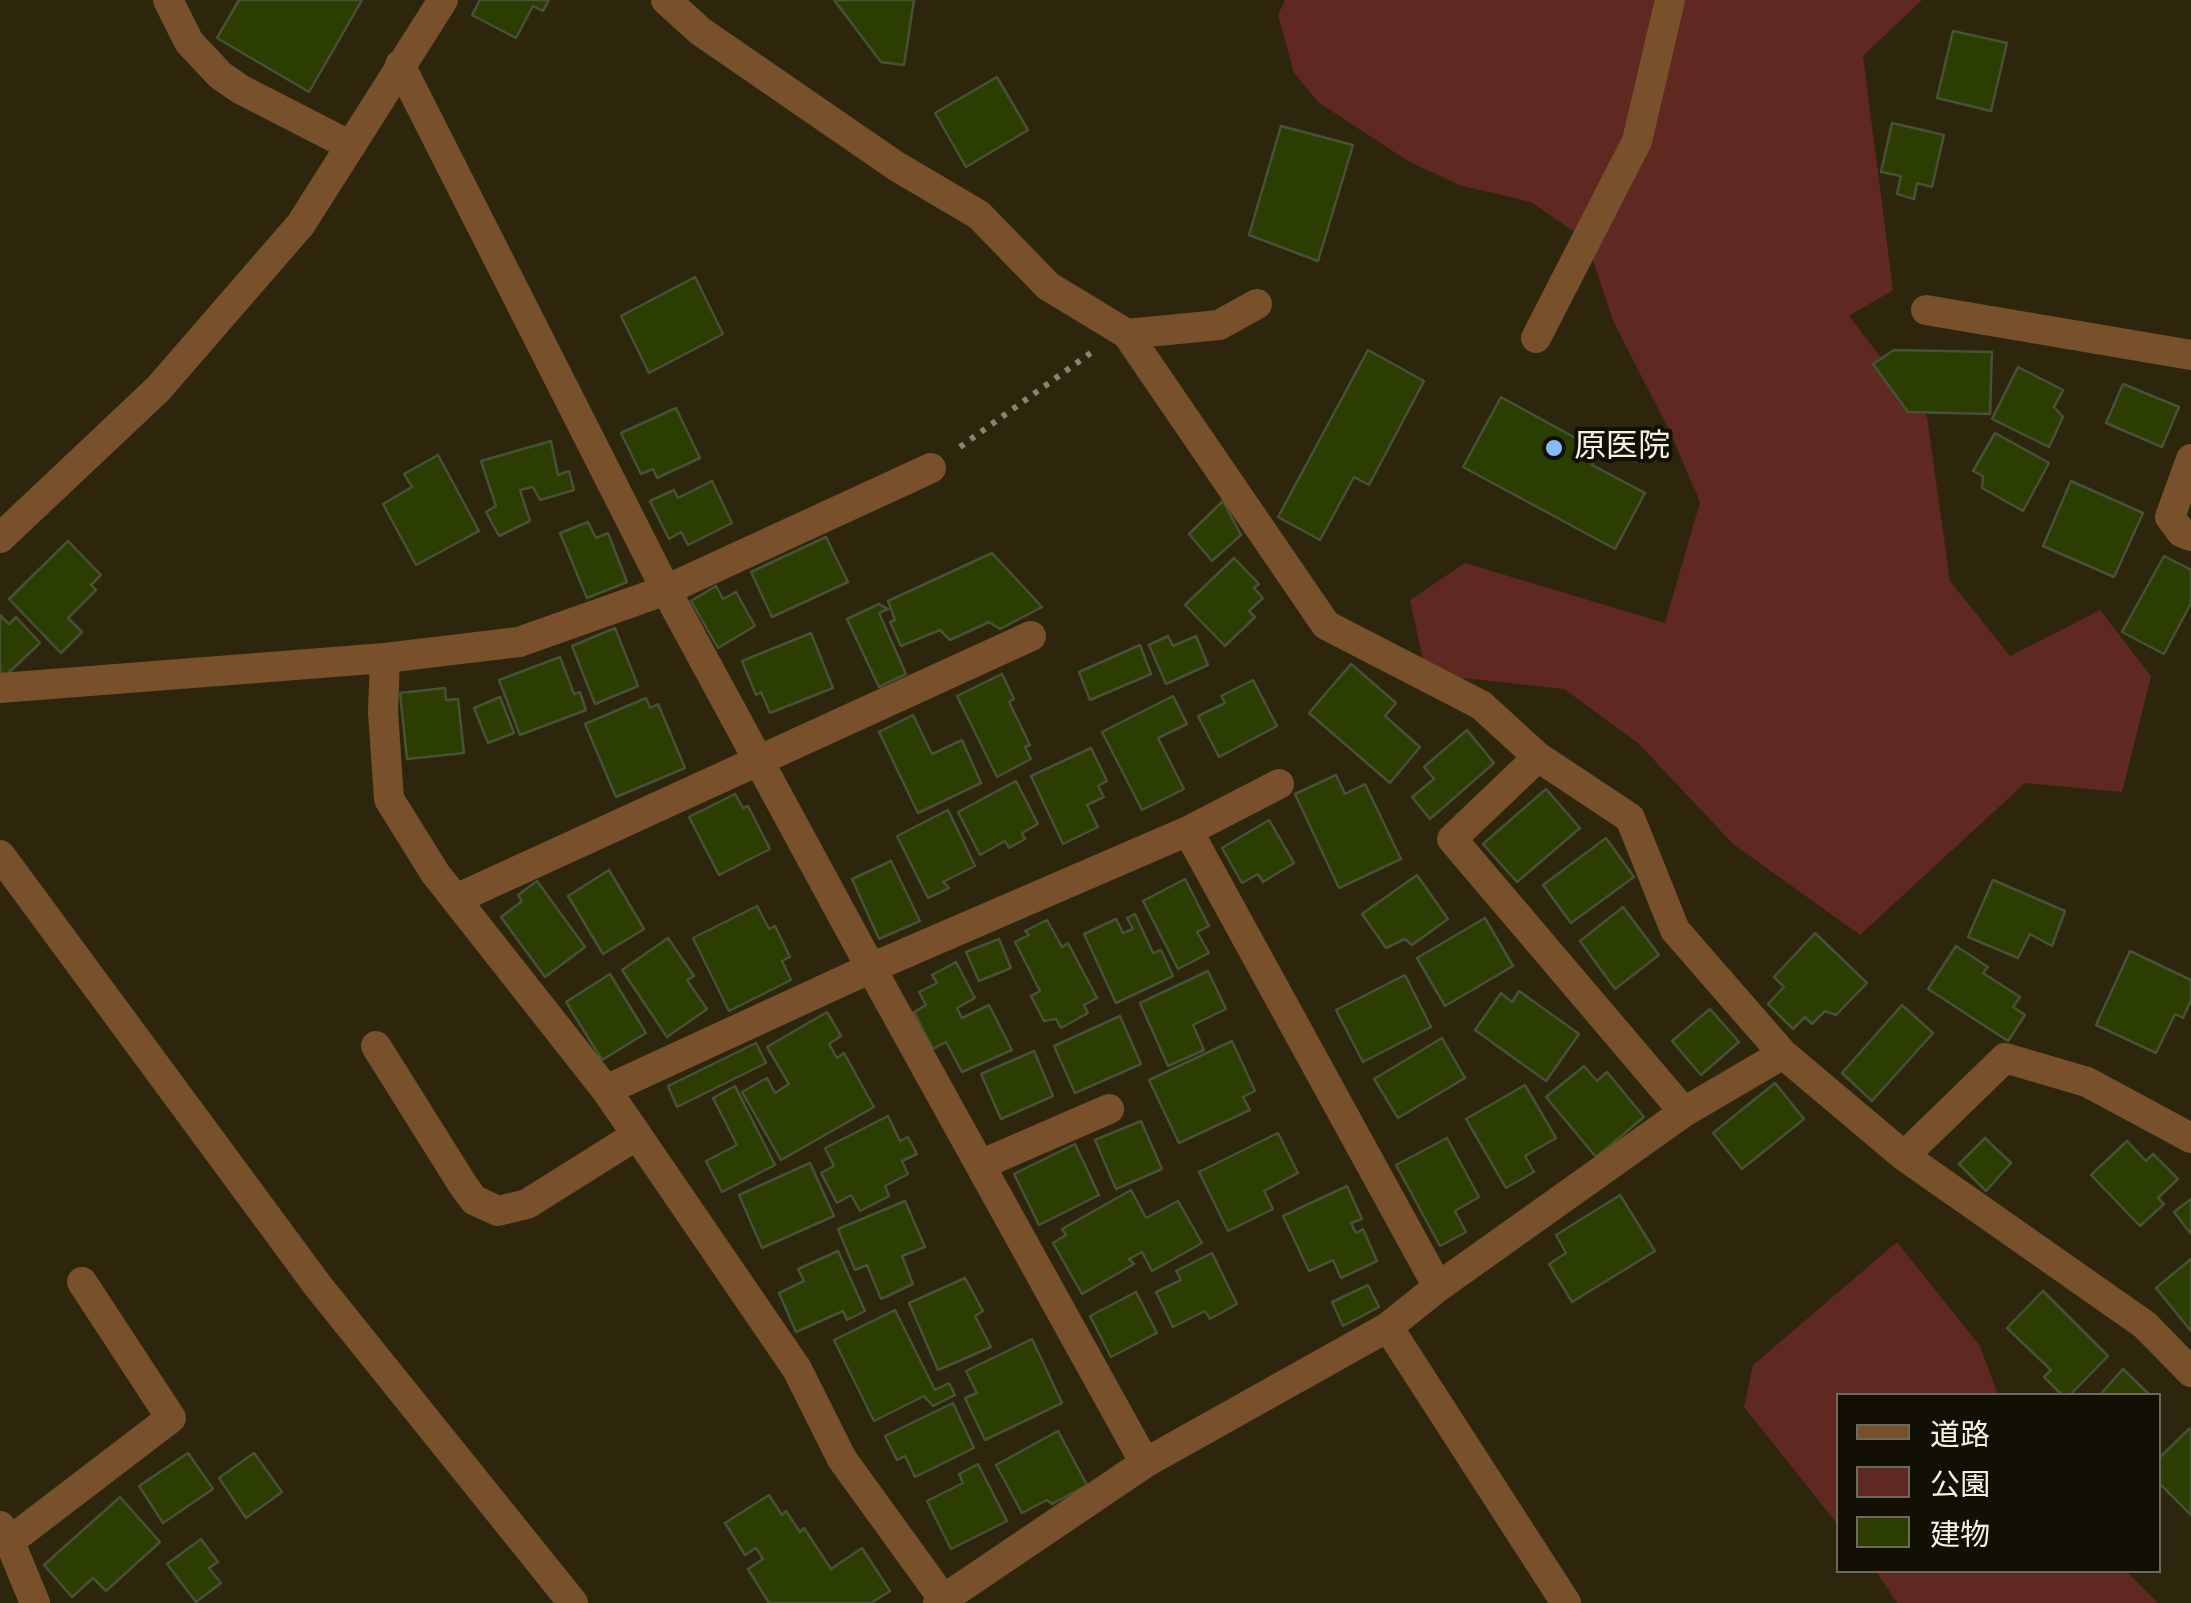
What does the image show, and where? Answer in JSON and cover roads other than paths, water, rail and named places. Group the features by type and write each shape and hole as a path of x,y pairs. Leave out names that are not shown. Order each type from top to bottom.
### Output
{"street":[{"path":"168,0 189,42 220,75 240,90 351,146"},
{"path":"0,538 158,389 301,224 443,0"},
{"path":"666,0 716,43 896,166 979,214 1048,286 1127,334 1326,625 1481,705 1538,756 1630,818 1675,930 1782,1054 1904,1156 2145,1326 2191,1372"},
{"path":"1536,338 1637,141 1670,0"},
{"path":"400,65 666,590 1145,1463"},
{"path":"1127,334 1218,325 1257,304"},
{"path":"1926,310 2191,355"},
{"path":"2191,459 2170,517 2182,532 2191,536"},
{"path":"0,688 385,658 519,642 666,590 931,468"},
{"path":"456,898 1031,636"},
{"path":"385,658 389,799 436,873 637,1135 797,1369 842,1460 941,1602 1145,1463 1388,1327 1684,1112 1782,1054"},
{"path":"1538,756 1452,839 1684,1112"},
{"path":"606,1090 870,968 1188,831 1278,784"},
{"path":"1188,831 1438,1287"},
{"path":"0,855 318,1286 573,1603"},
{"path":"376,1046 474,1200 498,1211 527,1204 637,1135"},
{"path":"1904,1156 2005,1058 2087,1082 2190,1134"},
{"path":"980,1164 1109,1109"},
{"path":"35,1603 5,1534 171,1418 82,1282"},
{"path":"1388,1327 1566,1603"}],"place":[{"name":"原医院","path":"1554,448"}]}
